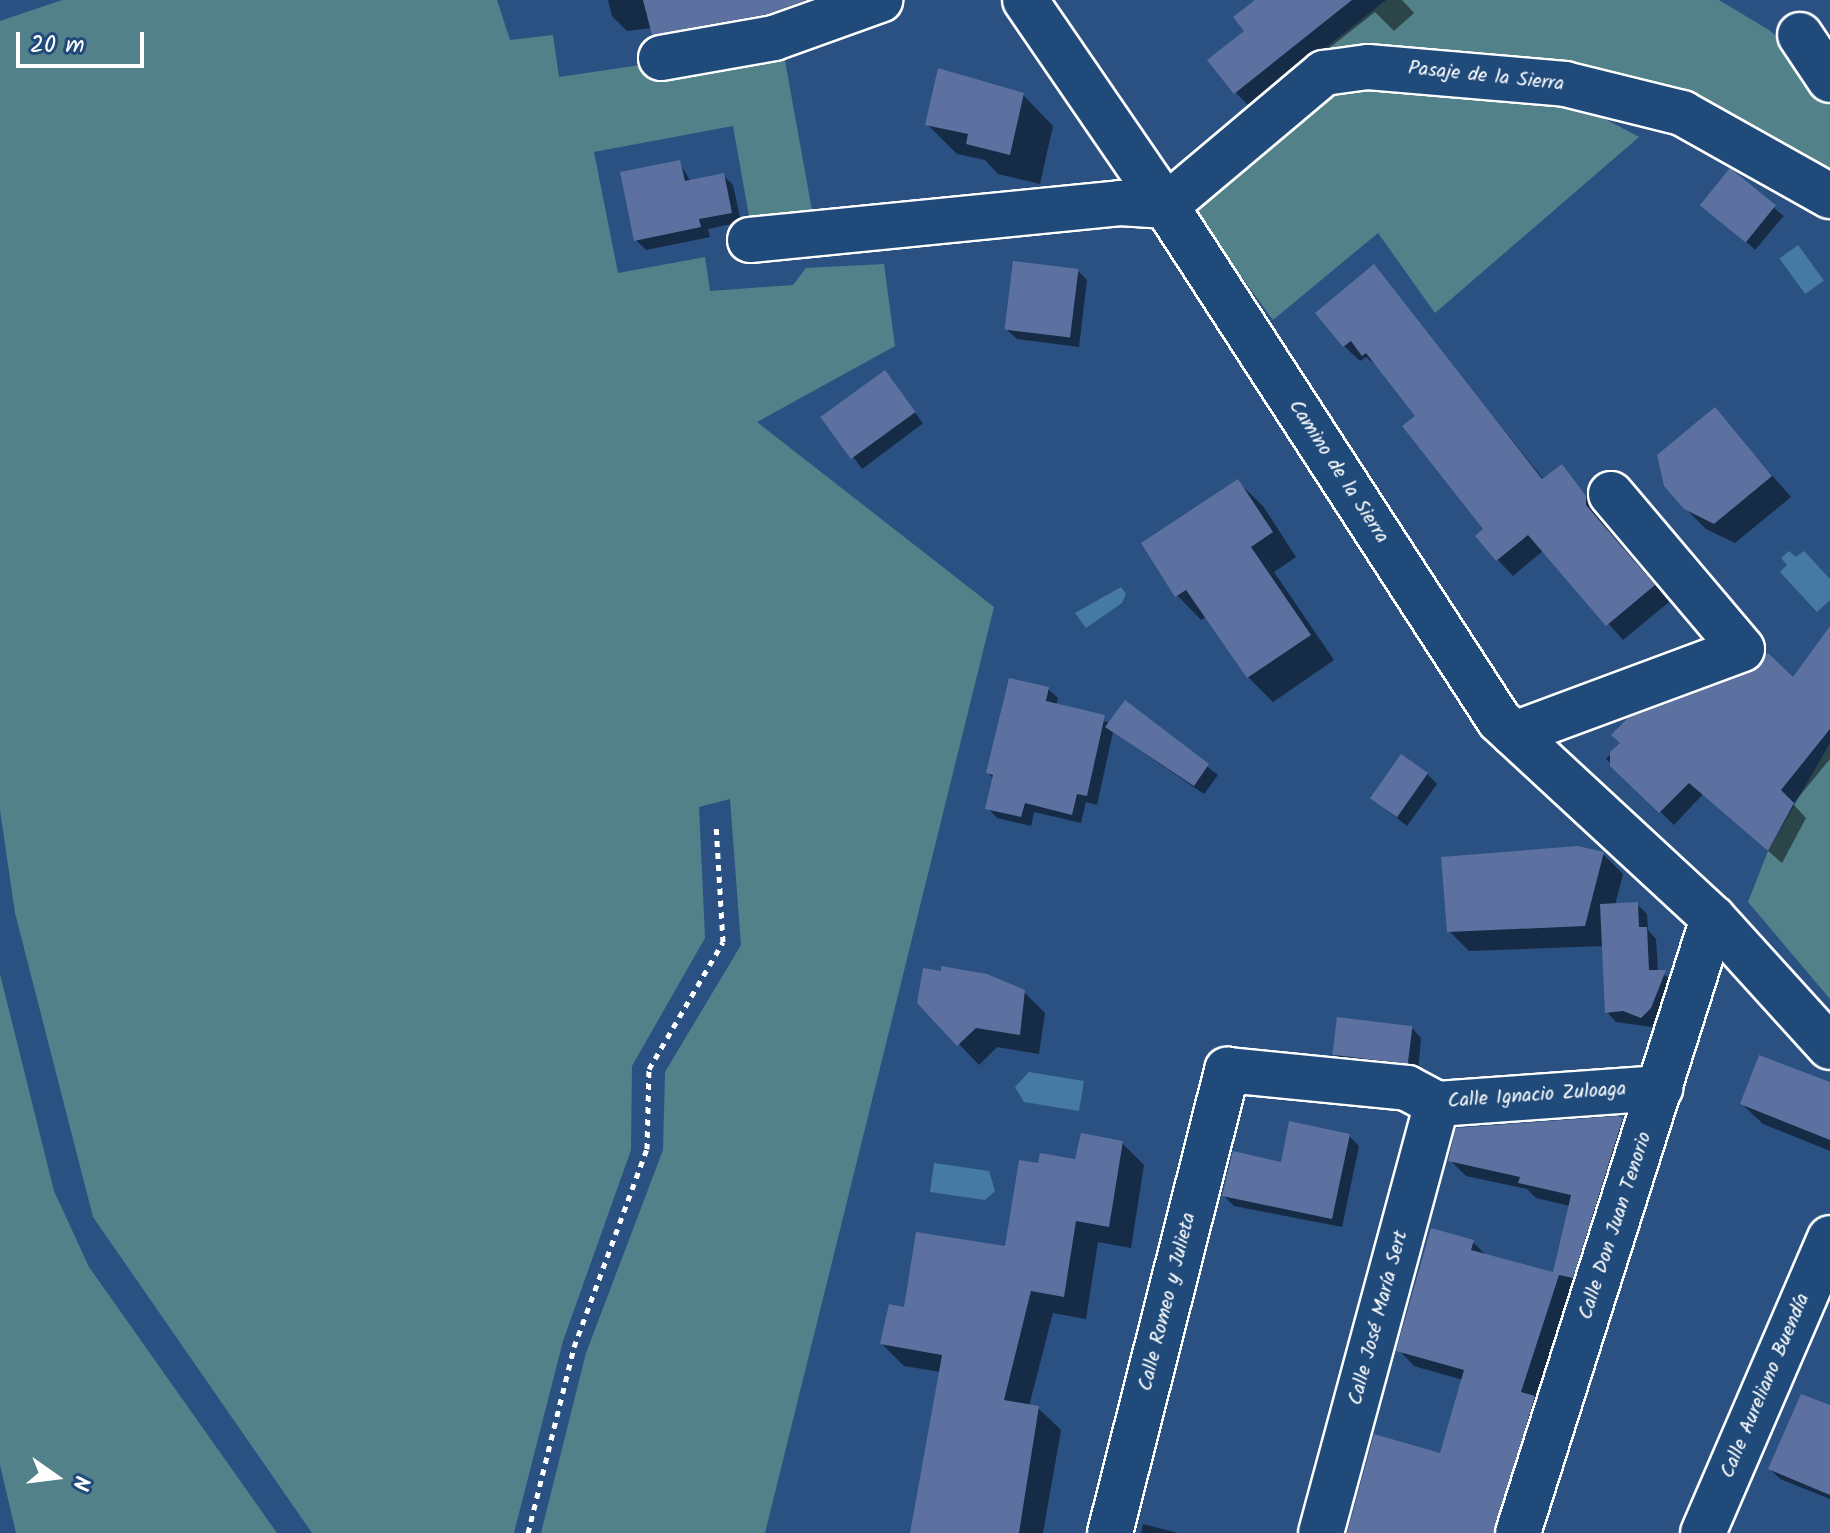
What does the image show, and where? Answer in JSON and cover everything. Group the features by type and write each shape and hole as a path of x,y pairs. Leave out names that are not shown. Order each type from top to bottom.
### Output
{"street":[{"path":"661,58 774,38 880,0"},
{"name":"Camino de la Sierra","path":"1025,0 1166,206 1499,720 1713,918 1830,1047"},
{"path":"1800,35 1830,80"},
{"name":"Pasaje de la Sierra","path":"1166,206 1324,73 1368,67 1565,84 1682,113 1830,196"},
{"path":"750,240 1120,203 1166,206"},
{"path":"1514,734 1742,649 1611,494"},
{"name":"Calle Don Juan Tenorio","path":"1518,1533 1713,918"},
{"name":"Calle Ignacio Zuloaga","path":"1227,1070 1407,1088 1437,1104 1660,1088"},
{"name":"Calle Romeo y Julieta","path":"1110,1533 1227,1070"},
{"name":"Calle José María Sert","path":"1321,1533 1437,1104"},
{"name":"Calle Aureliano Buendía","path":"1703,1533 1830,1238"}],"path":[{"path":"528,1533 574,1347 647,1149 649,1069 723,942 716,824"}],"green space":[{"path":"62,0 497,0 510,40 553,35 559,77 782,44 813,216 750,222 733,126 594,152 618,273 705,257 710,291 793,285 806,268 884,264 895,346 757,422 994,607 765,1533 541,1533 586,1353 663,1150 665,1072 741,945 730,799 699,807 705,938 632,1066 631,1150 563,1341 514,1533 312,1533 93,1217 15,913 0,810 0,21"},
{"path":"1386,0 1719,0 1769,30 1808,62 1830,96 1830,180 1775,143 1360,51 1324,49"},
{"path":"1377,80 1509,92 1594,113 1639,137 1435,313 1378,233 1273,320 1193,210 1333,92"},
{"path":"1830,743 1830,999 1748,902 1768,851"},
{"path":"0,974 54,1191 89,1267 277,1533 16,1533 0,1465"}],"water":[{"path":"1798,245 1824,281 1805,294 1779,259"},
{"path":"1789,551 1796,557 1804,551 1830,579 1830,600 1817,612 1780,572 1787,565 1781,558"},
{"path":"1121,587 1126,594 1122,603 1086,628 1075,613"},
{"path":"1029,1072 1084,1081 1079,1111 1024,1102 1015,1087"},
{"path":"934,1163 989,1171 995,1191 985,1200 930,1192"}],"building":[{"path":"643,0 806,0 768,14 652,35"},
{"path":"1255,0 1352,0 1234,94 1207,60 1244,31 1233,17"},
{"path":"938,68 1024,93 1010,155 966,144 968,134 925,125"},
{"path":"680,160 685,181 724,173 732,213 699,219 701,227 634,241 620,172"},
{"path":"1730,168 1776,205 1746,242 1700,205"},
{"path":"1013,261 1079,269 1070,338 1005,329"},
{"path":"1374,264 1542,479 1562,464 1586,496 1586,505 1655,585 1606,626 1528,535 1496,561 1475,536 1483,529 1402,426 1415,416 1366,353 1362,356 1351,341 1343,347 1315,313"},
{"path":"885,370 916,412 851,459 820,417"},
{"path":"1715,407 1772,476 1714,524 1684,509 1664,486 1657,455"},
{"path":"1238,479 1273,532 1251,547 1311,635 1247,678 1186,590 1175,597 1141,543"},
{"path":"1830,626 1830,729 1781,790 1794,803 1768,851 1689,783 1659,813 1610,766 1610,752 1620,743 1611,735 1628,718 1751,672 1768,653 1793,677"},
{"path":"1009,678 1049,687 1046,701 1105,715 1087,796 1077,794 1072,815 1025,803 1021,817 985,809 993,775 986,773"},
{"path":"1125,700 1209,764 1194,786 1105,727"},
{"path":"1401,754 1428,773 1397,817 1370,798"},
{"path":"1578,846 1604,852 1585,926 1447,932 1441,857"},
{"path":"1638,902 1639,927 1647,927 1649,970 1666,970 1651,1008 1641,1018 1623,1011 1605,1013 1600,904"},
{"path":"941,966 987,974 1025,990 1020,1035 976,1028 957,1046 917,1003 923,968 941,971"},
{"path":"1337,1017 1412,1026 1408,1064 1332,1055"},
{"path":"1759,1055 1830,1082 1830,1140 1740,1104"},
{"path":"1623,1118 1573,1278 1559,1275 1521,1392 1535,1396 1494,1533 1347,1533 1374,1434 1440,1453 1464,1370 1396,1351 1431,1228 1474,1240 1471,1250 1553,1272 1571,1195 1518,1183 1520,1177 1448,1161 1456,1128"},
{"path":"1289,1121 1350,1134 1332,1219 1222,1196 1233,1151 1281,1162"},
{"path":"1081,1133 1123,1141 1109,1227 1076,1221 1064,1297 1031,1291 1004,1400 1039,1406 1019,1533 910,1533 942,1355 880,1344 889,1304 904,1307 916,1232 1005,1246 1019,1160 1038,1163 1040,1153 1075,1159"},
{"path":"1801,1394 1830,1405 1830,1495 1768,1469"}]}
